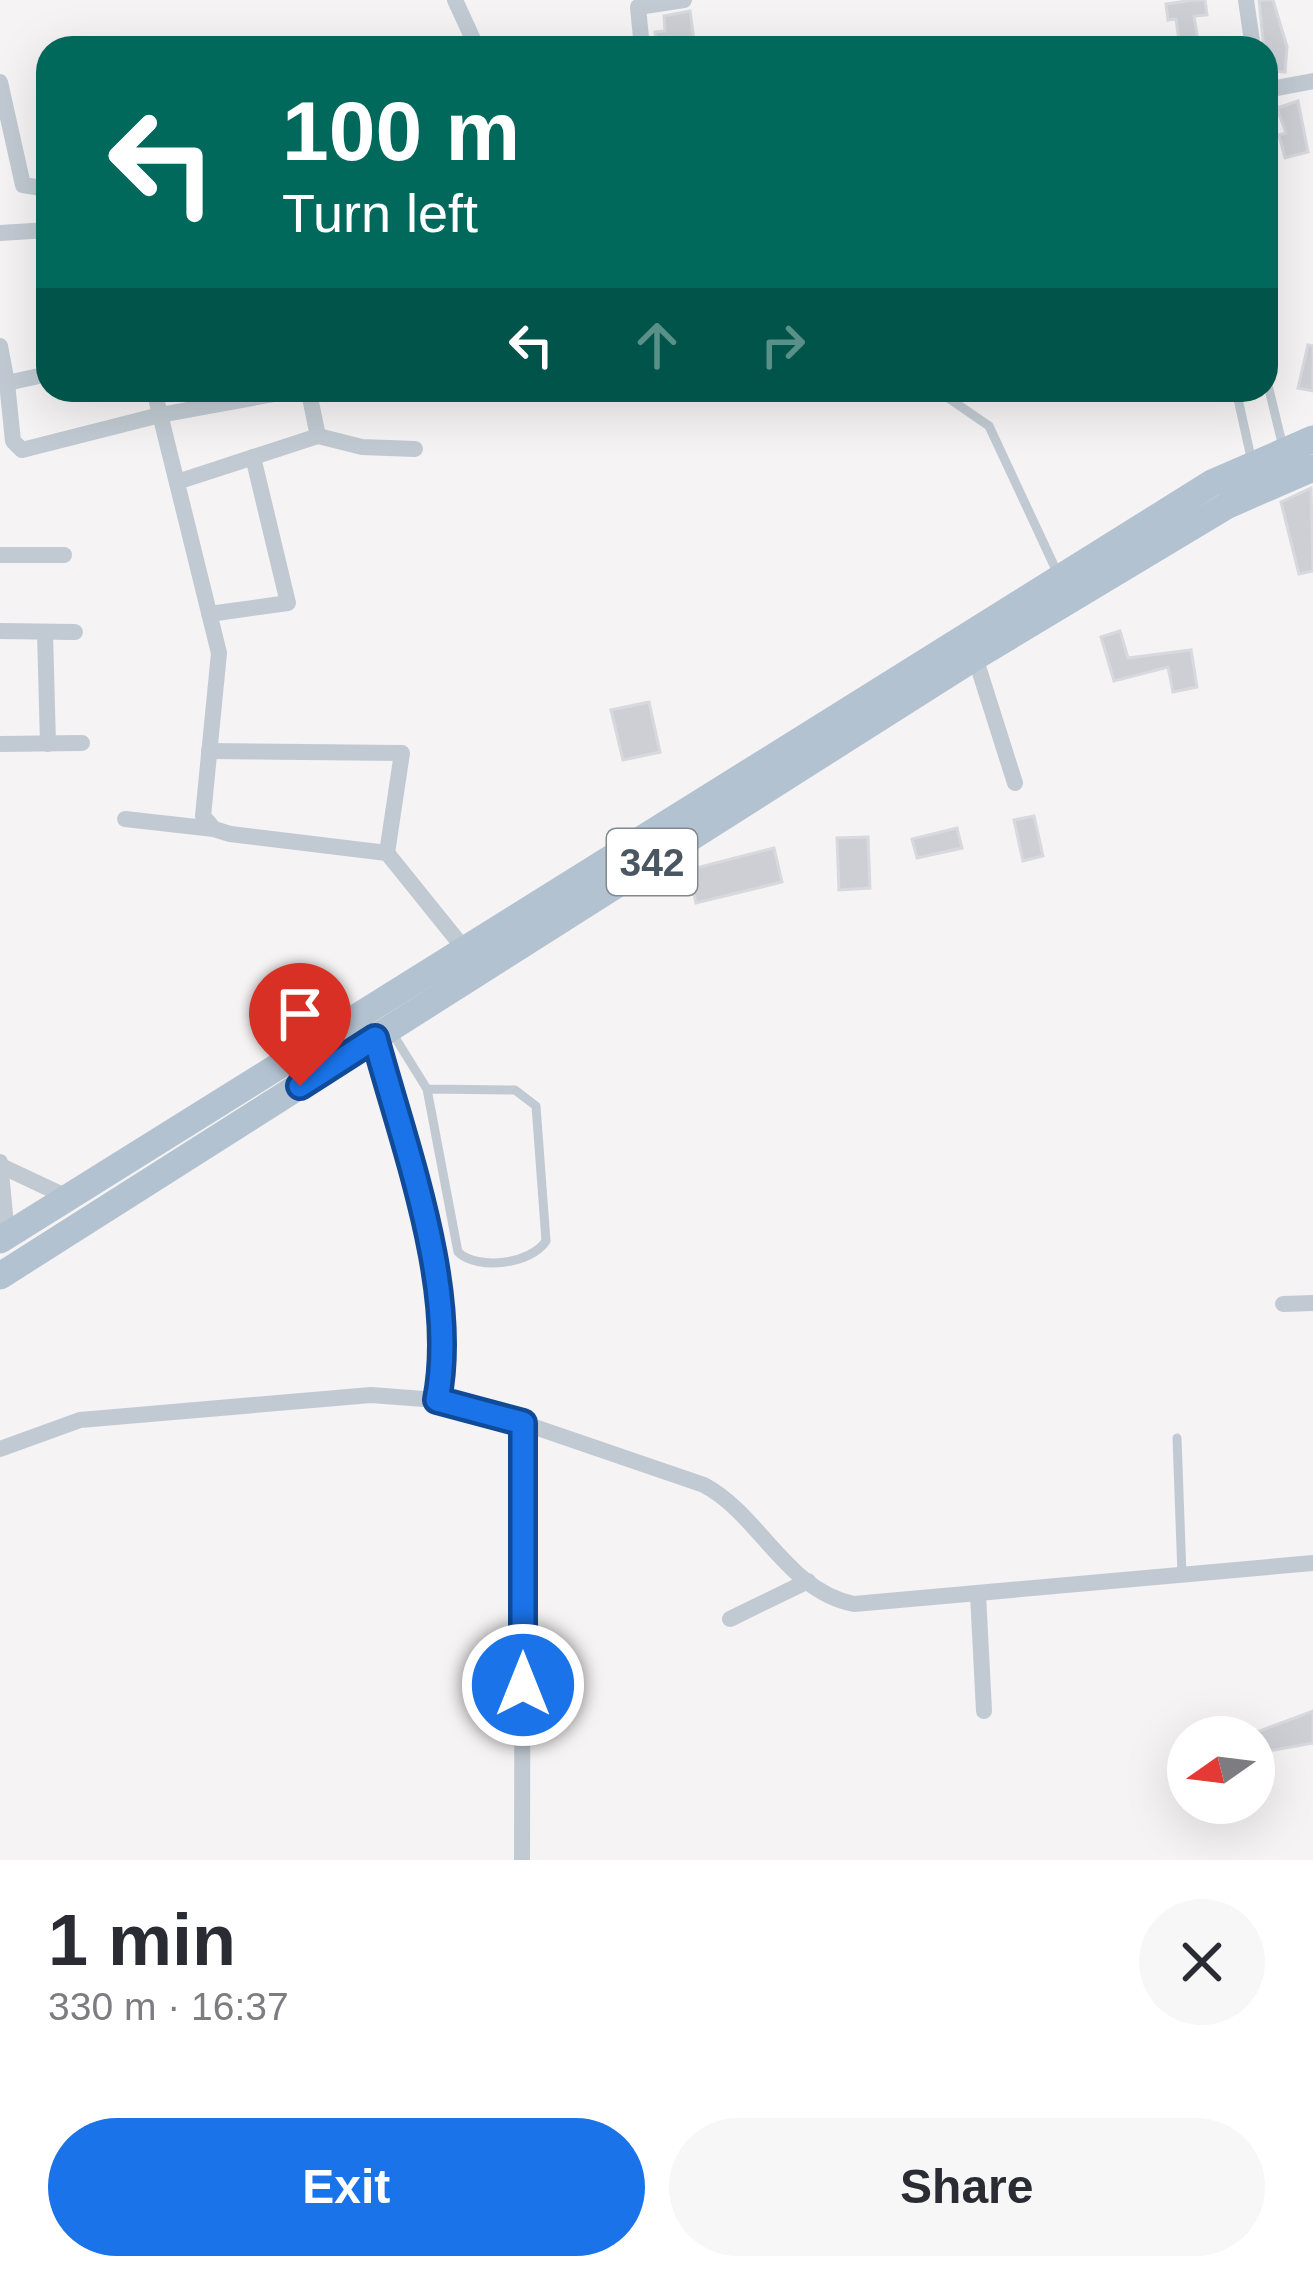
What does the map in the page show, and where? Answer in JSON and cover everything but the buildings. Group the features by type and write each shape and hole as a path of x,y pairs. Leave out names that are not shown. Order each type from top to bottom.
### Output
{"main road":[{"name":"342","path":"0,1276 380,1024 975,657 1220,494 1252,462 1313,439"},
{"name":"342","path":"4,1238 65,1196 380,1024 466,951 1060,579 1220,494 1313,468"}],"street":[{"path":"455,0 472,36"},
{"path":"641,36 638,7 684,0"},
{"path":"1246,0 1251,36"},
{"path":"1278,88 1313,81"},
{"path":"0,82 3,115 22,185 36,187"},
{"path":"0,233 36,231"},
{"path":"0,346 13,441 30,452 160,415 232,402"},
{"path":"7,383 36,377"},
{"path":"157,402 219,652 203,816 214,829"},
{"path":"311,402 318,436"},
{"path":"177,482 318,436 362,447 415,449"},
{"path":"209,614 288,603 253,457"},
{"path":"0,555 64,555"},
{"path":"0,631 75,632"},
{"path":"45,632 48,744"},
{"path":"975,657 1015,783"},
{"path":"0,744 82,743"},
{"path":"209,751 402,753 387,853"},
{"path":"125,819 387,853 466,951"},
{"path":"380,1024 441,1322 437,1400"},
{"path":"4,1238 0,1164 65,1196"},
{"path":"1283,1304 1313,1303"},
{"path":"0,1449 80,1420 279,1400 370,1395 437,1400 523,1423 719,1493 808,1581 826,1595 854,1604 1313,1564"},
{"path":"522,1860 523,1423"},
{"path":"730,1619 808,1581"},
{"path":"978,1594 984,1711"}],"lane":[{"path":"954,402 989,426 1060,579"},
{"path":"1239,402 1252,462"},
{"path":"1272,402 1283,449"},
{"path":"380,1024 427,1089 458,1252 477,1261 532,1256 546,1241 536,1106 515,1090 427,1089"},
{"path":"1177,1438 1182,1575"}],"route":[{"path":"300,1086 375,1038 422,1217 441,1322 444,1348 437,1400 523,1423 523,1685"}]}
